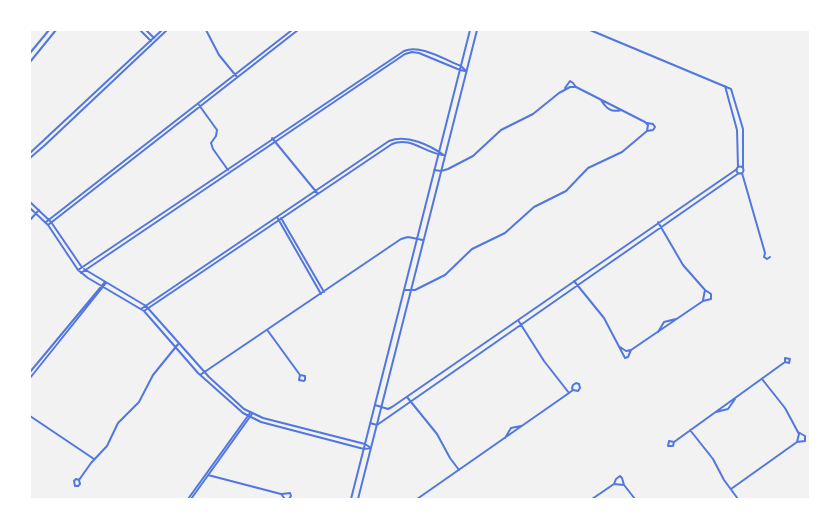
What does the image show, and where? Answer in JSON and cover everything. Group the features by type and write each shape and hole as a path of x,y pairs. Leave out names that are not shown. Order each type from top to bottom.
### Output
{"street":[{"path":"30,53 49,30"},
{"path":"30,62 56,30"},
{"path":"140,30 152,41"},
{"path":"146,30 155,39"},
{"path":"155,39 162,30"},
{"path":"30,154 152,41 167,30"},
{"path":"206,30 219,55 237,77"},
{"path":"47,224 292,30"},
{"path":"50,221 298,30"},
{"path":"351,499 470,30"},
{"path":"358,499 477,30"},
{"path":"377,425 740,173 743,168 742,126 732,90 590,30"},
{"path":"30,158 152,41"},
{"path":"78,270 272,138 406,50 412,48 421,50 461,66 466,71"},
{"path":"81,273 405,54 419,53 466,71"},
{"path":"434,170 441,171 476,154 501,130 533,114 570,82 573,82 576,87"},
{"path":"404,290 411,291 445,275 472,249 505,233 531,208 563,193 588,168 622,152 646,131 653,130 655,126 576,87 570,86 565,88"},
{"path":"726,86 737,132 737,168 766,253"},
{"path":"601,100 609,110 621,110"},
{"path":"198,103 217,130 216,136 211,143 212,148 230,172"},
{"path":"646,123 648,127 646,131"},
{"path":"272,138 317,192"},
{"path":"142,309 280,220 392,140 407,138 445,156"},
{"path":"375,405 391,408 737,168 743,168"},
{"path":"144,311 147,307 278,216 317,192"},
{"path":"30,202 50,221 74,259 85,270 147,307 204,373 251,413 365,444 371,448"},
{"path":"30,208 47,224 81,273 142,309 200,376 248,417 266,424 364,449 371,448"},
{"path":"30,220 39,210"},
{"path":"278,216 321,294"},
{"path":"280,220 324,292"},
{"path":"574,281 604,318 625,358 628,357 631,350 703,301 712,298 712,294 705,290 681,262 658,222"},
{"path":"200,376 403,238 423,240"},
{"path":"30,372 105,282"},
{"path":"30,378 104,287 105,282"},
{"path":"703,301 705,290"},
{"path":"658,332 664,322 676,319"},
{"path":"518,320 544,361 569,393"},
{"path":"268,330 300,375"},
{"path":"79,480 107,446 118,422 139,402 151,377 179,343"},
{"path":"620,348 631,350"},
{"path":"674,442 785,362"},
{"path":"731,489 800,438 785,408 762,379"},
{"path":"417,499 573,390"},
{"path":"407,397 437,434 458,470"},
{"path":"716,412 728,409 735,398"},
{"path":"188,499 251,413"},
{"path":"30,416 95,459"},
{"path":"370,423 377,425"},
{"path":"504,438 511,428 522,426"},
{"path":"690,430 713,459 738,499"},
{"path":"797,442 805,441 806,439 805,436 798,432"},
{"path":"207,474 281,494 286,499"},
{"path":"191,499 207,474"},
{"path":"594,498 614,484 620,476 623,478 624,486 635,499"},
{"path":"614,484 624,486"},
{"path":"281,494 290,493 289,499"}]}
